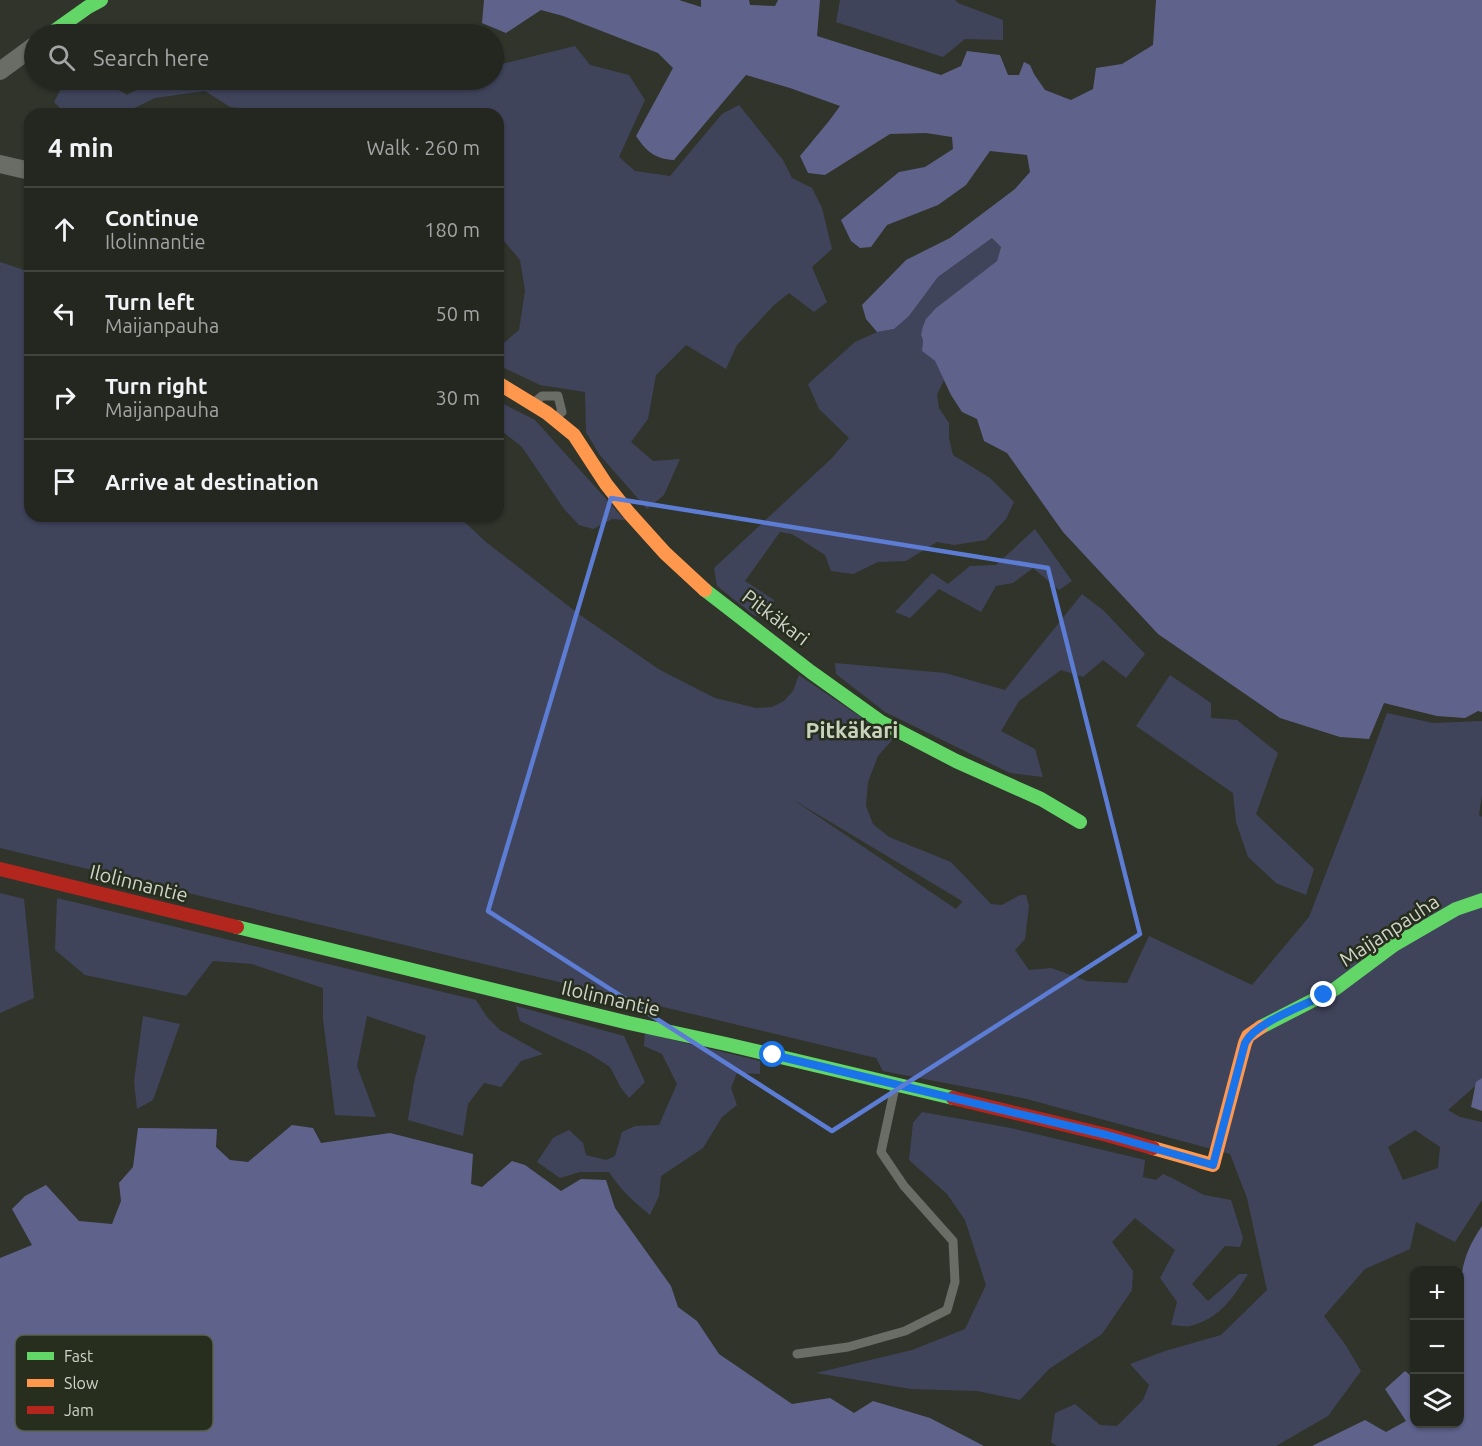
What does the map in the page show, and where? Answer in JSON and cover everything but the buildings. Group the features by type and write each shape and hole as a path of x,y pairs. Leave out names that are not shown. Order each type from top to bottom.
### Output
{"street":[{"path":"64,24 101,0"},
{"path":"0,71 24,53"},
{"path":"0,164 24,170"},
{"name":"Pitkäkari","path":"504,386 534,404 574,435 618,499 662,549 717,601 881,722 956,761 1041,799 1080,822"},
{"name":"Ilolinnantie","path":"0,869 497,992 1107,1135 1213,1165"},
{"name":"Maijanpauha","path":"1213,1165 1248,1036 1276,1018 1335,989 1395,945 1451,912 1482,900"}],"lane":[{"path":"534,404 542,396 558,396 562,412 554,419"},
{"path":"797,1354 848,1347 905,1331 947,1310 955,1282 953,1241 904,1186 881,1152 895,1085"}],"highlighted area":[{"path":"611,498 1048,568 1140,934 832,1131 488,911"}],"shaded area":[{"path":"484,0 679,0 701,7 701,0 749,0 750,5 775,6 778,0 820,0 817,36 941,75 961,66 967,51 1000,55 1008,75 1019,75 1024,62 1030,65 1045,90 1071,100 1093,89 1096,68 1122,64 1153,45 1156,0 1482,0 1482,712 1478,711 1465,718 1437,716 1384,703 1369,739 1340,737 1280,718 1158,634 1063,532 1007,453 984,441 977,419 962,412 935,361 922,351 921,335 926,319 936,308 997,261 1001,247 992,238 938,277 909,316 894,329 877,332 866,319 862,305 906,260 950,238 1015,189 1030,172 1027,155 990,151 966,185 938,205 887,225 871,247 860,248 851,241 841,220 899,172 925,167 953,149 952,137 926,133 890,134 825,175 808,173 800,156 840,106 746,75 674,160 661,158 647,150 636,136 673,68 658,53 563,16 541,10 506,33 504,24 482,23"},
{"path":"840,0 955,0 1003,20 1003,40 965,39 943,57 836,22"},
{"path":"575,46 590,65 629,75 645,100 619,157 635,171 670,176 722,114 739,105 783,160 792,178 812,188 822,208 832,249 812,267 827,302 814,312 789,293 773,306 737,345 726,369 686,345 656,375 648,419 631,442 653,461 680,459 664,495 647,509 599,454 586,432 585,392 540,385 504,368 504,343 519,330 525,291 520,260 504,241 504,108 239,108 230,107 205,91 155,98 134,108 60,108 54,102 60,90 119,90 127,95 136,90 504,90 504,64"},
{"path":"992,238 1001,247 997,261 936,308 926,320 921,335 922,351 935,361 944,380 937,395 939,408 949,423 949,438 953,455 990,478 1014,502 1006,519 986,540 954,545 937,542 906,561 878,562 853,574 831,571 825,555 792,534 780,532 745,581 774,600 772,618 755,616 717,586 714,568 832,458 849,438 819,409 808,384 855,342 877,332 894,329 909,316 938,277"},
{"path":"0,262 24,270 24,522 464,522 486,542 580,615 660,670 715,698 756,708 772,707 784,701 793,691 799,675 893,739 878,756 868,782 866,806 873,824 889,837 951,862 991,904 1002,905 1020,895 1026,895 1029,906 1025,939 1015,950 1029,970 1051,968 1087,981 1127,983 1149,936 1252,985 1309,917 1387,713 1433,723 1482,721 1482,795 1479,815 1482,817 1482,1080 1448,1110 1460,1117 1482,1122 1482,1200 1455,1242 1416,1222 1410,1249 1365,1269 1324,1316 1361,1371 1328,1416 1276,1446 1057,1446 1051,1442 1055,1413 1075,1404 1100,1425 1117,1426 1143,1400 1149,1385 1130,1364 1221,1335 1267,1290 1247,1198 1230,1154 1023,1098 883,1071 876,1058 0,848","holes":["792,799 962,901 956,909","1415,1130 1440,1147 1438,1168 1403,1180 1388,1147"]},
{"path":"504,404 535,420 625,520 612,519 593,529 579,525 564,509 522,447 504,433"},
{"path":"1035,529 1072,581 1059,590 1033,568 1013,583 996,586 981,612 939,589 910,618 895,612 932,573 948,584 970,566 996,565"},
{"path":"1082,594 1103,610 1145,654 1126,678 1103,660 1083,677 1061,670 1019,701 1001,731 1035,749 1043,777 1010,773 885,712 836,674 835,663 945,673 1005,690"},
{"path":"1170,675 1211,703 1211,718 1237,720 1278,753 1256,814 1314,869 1306,895 1276,883 1248,857 1236,822 1233,793 1136,726"},
{"path":"0,893 24,899 34,998 0,1013"},
{"path":"57,898 476,1000 487,1017 500,1030 543,1054 521,1061 501,1087 484,1083 468,1104 463,1136 408,1120 414,1082 426,1036 367,1016 357,1066 376,1117 335,1115 323,1019 323,988 252,964 213,961 186,996 85,975 55,950"},
{"path":"516,1006 624,1036 645,1082 629,1098 610,1067 590,1054 520,1021"},
{"path":"143,1016 180,1024 153,1100 137,1109 134,1082"},
{"path":"645,1033 760,1061 760,1074 737,1073 731,1088 737,1105 722,1117 703,1148 661,1176 659,1196 650,1215 628,1195 609,1172 580,1172 560,1178 537,1162 553,1138 569,1130 583,1143 586,1155 606,1160 615,1156 622,1132 635,1126 659,1125 677,1084 662,1054 644,1046"},
{"path":"1482,1078 1482,1111 1471,1107 1476,1082"},
{"path":"922,1112 1011,1128 1145,1160 1143,1177 1156,1180 1163,1174 1204,1195 1231,1200 1243,1238 1240,1247 1225,1246 1192,1284 1208,1301 1239,1274 1248,1274 1231,1299 1217,1313 1190,1326 1171,1325 1177,1302 1160,1278 1175,1250 1135,1218 1112,1242 1133,1271 1132,1290 1102,1334 1049,1369 1020,1400 977,1391 911,1389 816,1373 912,1350 965,1329 986,1285 965,1220 947,1194 909,1160 913,1123"},
{"path":"292,1125 313,1128 321,1143 390,1133 473,1154 471,1184 482,1187 512,1161 525,1165 561,1191 581,1179 606,1180 615,1208 671,1286 678,1307 697,1321 719,1354 792,1404 830,1398 854,1413 873,1401 930,1418 984,1446 0,1446 0,1258 32,1245 12,1209 25,1196 46,1185 79,1221 112,1224 121,1201 119,1183 133,1167 138,1128 217,1129 216,1147 230,1160 248,1162"},
{"path":"1482,1226 1482,1446 1312,1446 1365,1420 1386,1432 1406,1421 1385,1389 1405,1371 1410,1375 1410,1428 1464,1428 1463,1266 1471,1244"}],"traffic: fast":[{"path":"64,24 101,0"},
{"path":"705,590 811,672 881,722 956,761 1041,799 1080,822"},
{"path":"1261,1027 1335,989 1394,945 1456,909 1482,900"},
{"path":"237,927 629,1023 953,1098"}],"traffic: slow":[{"path":"504,387 547,413 574,435 606,484 629,513 665,553 705,590"},
{"path":"1153,1148 1213,1165 1245,1043 1248,1036 1261,1027"}],"traffic: jam":[{"path":"0,869 237,927"},
{"path":"953,1098 1153,1148"}],"district":[{"name":"Pitkäkari","path":"852,729"}],"route":[{"path":"773,1055 1107,1135 1213,1165 1248,1036 1276,1018 1324,995"}]}
